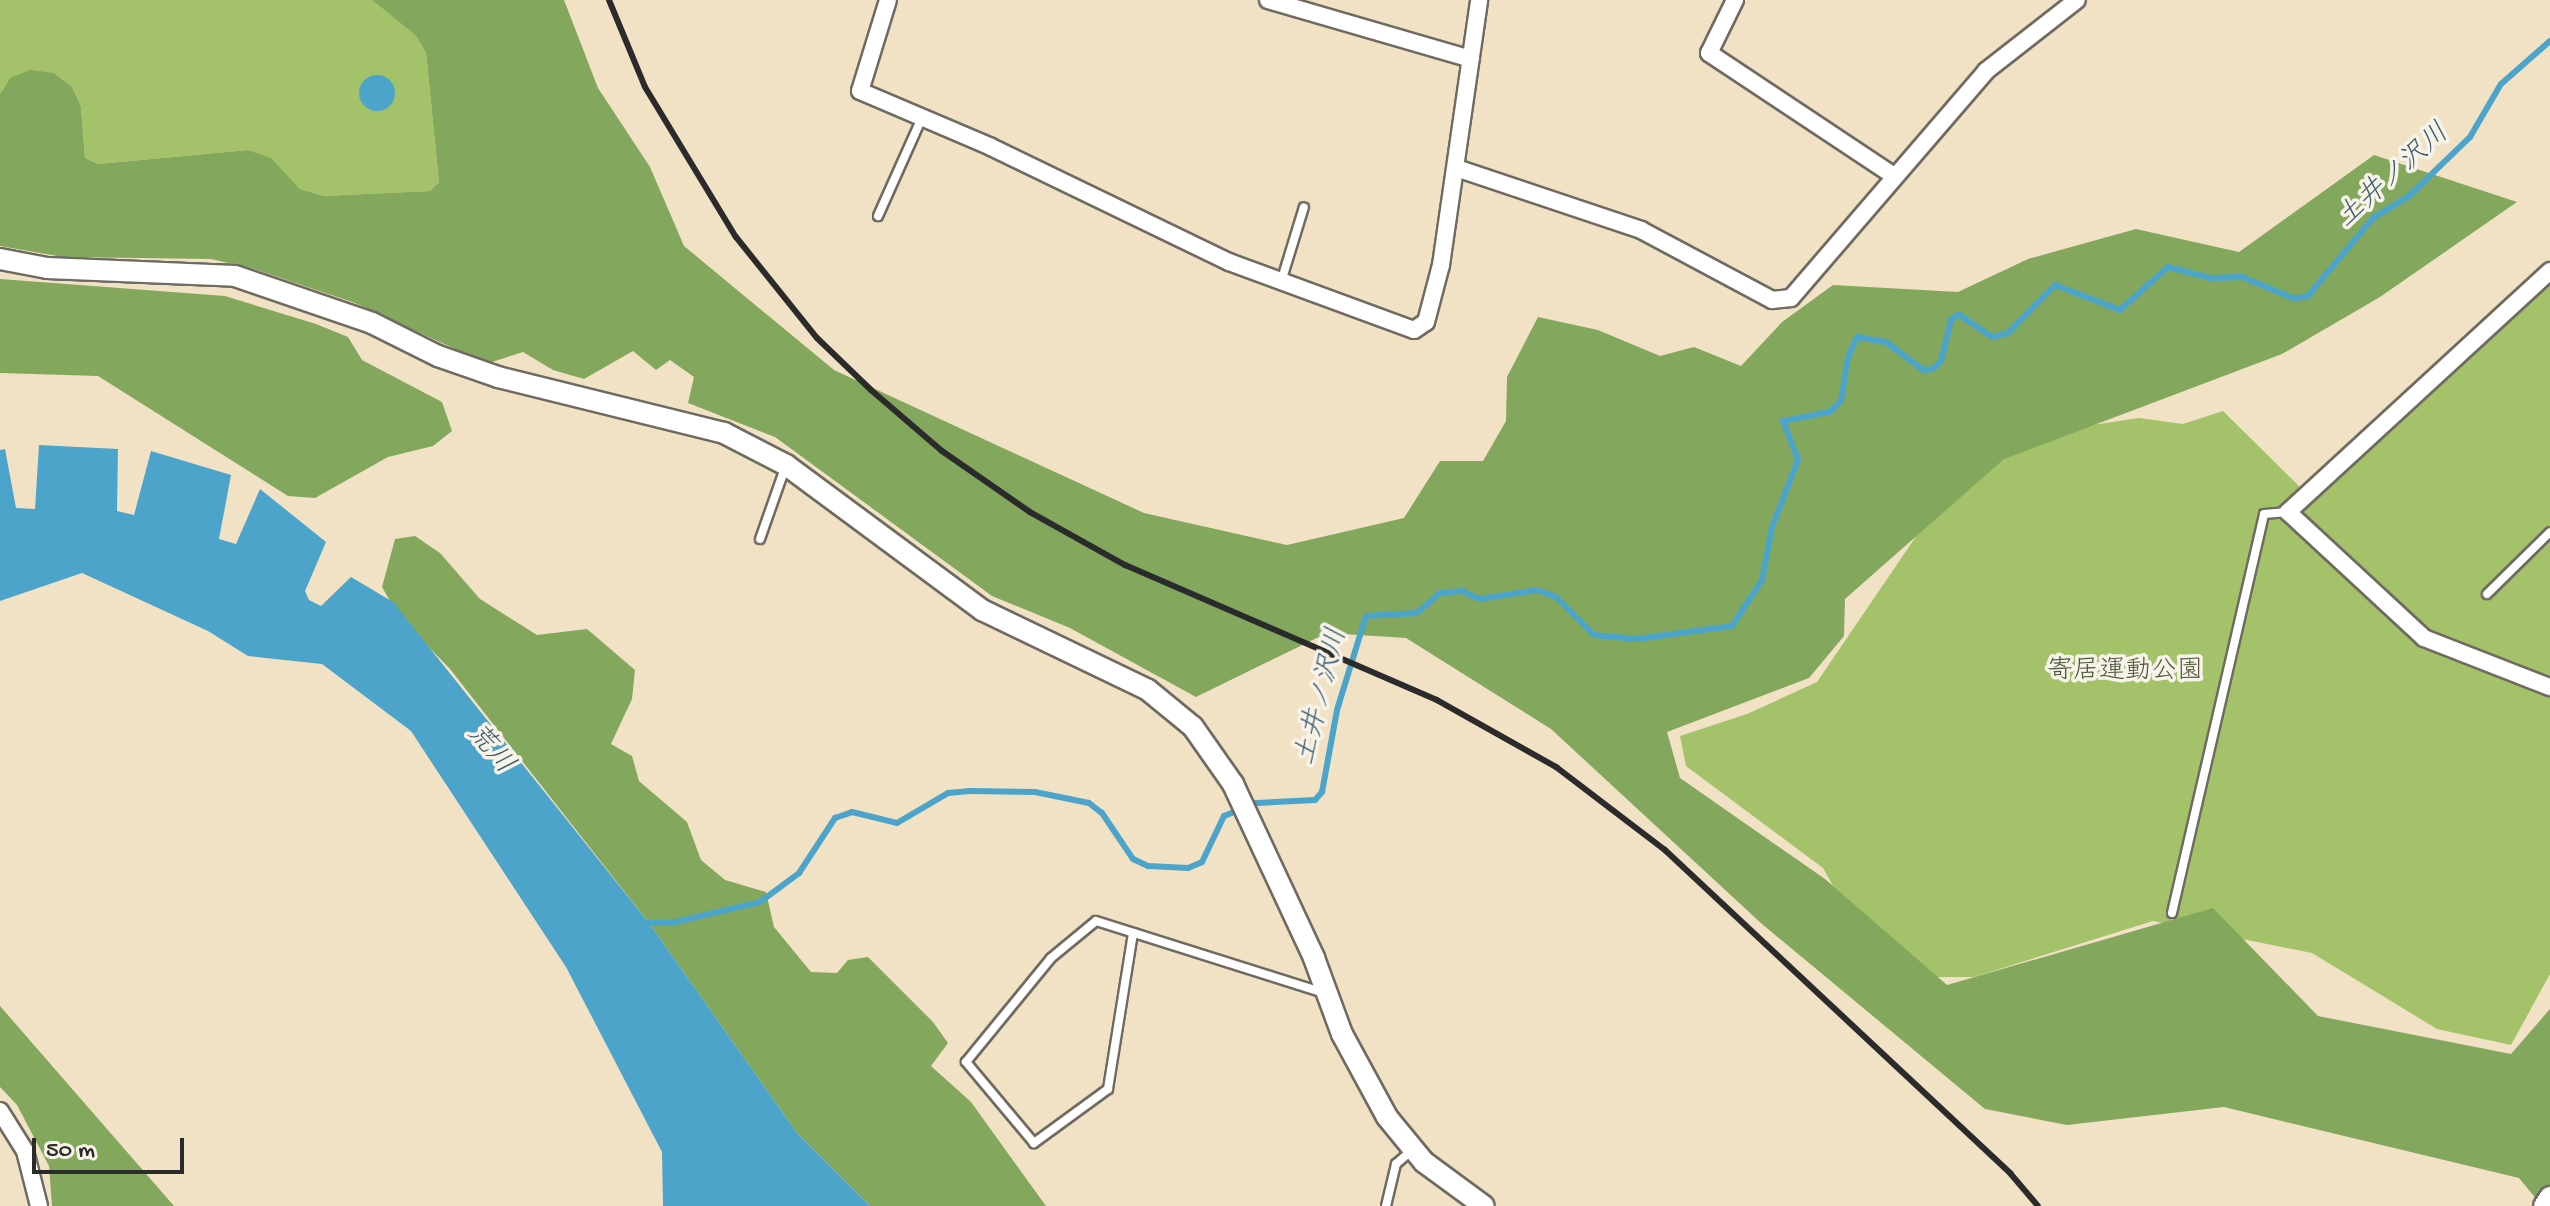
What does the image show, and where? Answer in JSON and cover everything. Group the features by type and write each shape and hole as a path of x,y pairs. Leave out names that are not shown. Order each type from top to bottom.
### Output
{"street":[{"path":"888,0 860,91 921,120 991,147 1229,262 1414,330 1426,322 1441,265 1479,0"},
{"path":"1268,0 1471,59"},
{"path":"1735,0 1709,53 1894,176"},
{"path":"1456,168 1641,230 1772,300 1791,298 1986,71 2077,0"},
{"path":"0,259 47,268 235,276 275,286 474,368 724,433 786,465 982,610 1113,672 1172,707 1217,757 1233,784 1363,1076 1413,1149 1462,1194 1484,1206"},
{"path":"2548,278 2288,512 2424,638 2550,687"},
{"path":"0,1111 25,1151 39,1206"},
{"path":"2544,1206 2550,1197"}],"lane":[{"path":"878,216 921,120"},
{"path":"1281,282 1304,207"},
{"path":"760,539 786,465"},
{"path":"2172,913 2264,514 2288,512"},
{"path":"2487,594 2550,532"},
{"path":"1133,933 1108,1089 1034,1143 966,1062 1051,958 1083,927 1096,921 1325,993"},
{"path":"1386,1206 1396,1164 1413,1149"}],"green space":[{"path":"0,0 372,0 416,36 426,53 439,182 430,191 324,196 300,189 271,159 248,150 98,164 85,158 81,106 72,87 54,73 8,81 0,94"},
{"path":"372,0 564,0 598,88 650,167 684,246 834,370 1144,513 1287,545 1404,518 1440,461 1483,461 1506,421 1507,377 1538,317 1598,330 1660,356 1694,347 1741,366 1782,322 1833,285 1958,292 2028,259 2136,229 2239,252 2374,155 2517,202 2380,297 2282,354 2004,459 1845,599 1844,636 1809,678 1667,732 1680,778 1825,879 1947,985 2213,908 2318,1016 2511,1054 2550,1009 2550,1206 2542,1206 2519,1178 2224,1107 2067,1125 1985,1109 1762,924 1551,729 1406,638 1327,633 1196,697 1070,628 992,596 775,437 688,403 694,377 670,360 656,370 633,351 584,379 553,370 523,352 492,362 466,354 355,303 254,269 211,259 63,257 0,246 0,94 10,78 30,70 54,73 72,87 81,106 85,158 98,164 248,150 271,158 300,189 324,196 430,191 439,182 426,53 416,36"},
{"path":"0,279 225,296 316,324 348,337 362,360 442,402 452,431 433,446 388,457 315,498 288,496 98,376 0,373"},
{"name":"寄居運動公園","path":"2550,280 2550,974 2511,1045 2437,1029 2312,953 2153,921 1974,977 1922,977 1859,932 1823,868 1686,766 1680,736 1747,714 1817,682 1951,485 2039,433 2139,418 2183,424 2223,411 2309,496"},
{"path":"415,536 440,553 480,599 537,635 587,629 635,670 632,699 611,744 632,756 639,781 687,822 701,860 725,880 766,892 774,927 811,972 837,973 848,960 868,957 933,1022 948,1043 931,1066 971,1102 1046,1206 870,1206 797,1133 649,923 450,669 398,615 382,587 395,539"},
{"path":"0,1006 174,1206 52,1206 49,1166 17,1105 0,1087"}],"water":[{"path":"377,75 390,80 395,93 390,106 377,111 364,106 359,93 364,80"},
{"name":"荒川","path":"39,445 118,449 117,511 134,515 151,451 231,475 219,539 236,544 260,489 326,542 305,591 309,600 321,606 351,577 393,602 649,923 797,1133 870,1206 663,1206 662,1152 566,967 411,731 322,664 248,656 208,631 82,573 0,601 0,450 5,449 16,508 35,509"}],"waterway":[{"name":"土井ノ沢川","path":"644,923 671,923 760,902 799,873 835,818 852,812 897,823 948,793 1035,792 1089,803 1102,813 1133,859 1148,866 1188,868 1202,862 1224,816 1257,803 1315,800 1322,792 1337,710 1366,616 1417,613 1440,593 1462,591 1479,599 1537,590 1556,597 1594,635 1636,639 1732,626 1762,580 1772,527 1798,460 1783,421 1829,412 1841,401 1848,357 1857,337 1886,342 1923,370 1933,369 1941,361 1951,320 1958,314 1992,337 2008,333 2055,285 2120,310 2168,267 2210,278 2242,277 2293,298 2307,297 2373,218 2409,196 2470,137 2501,84 2550,41"}],"railway":[{"path":"609,0 645,87 736,237 817,338 942,451 1030,512 1125,565 1437,700 1556,767 1665,850 2010,1173 2038,1206"}]}
